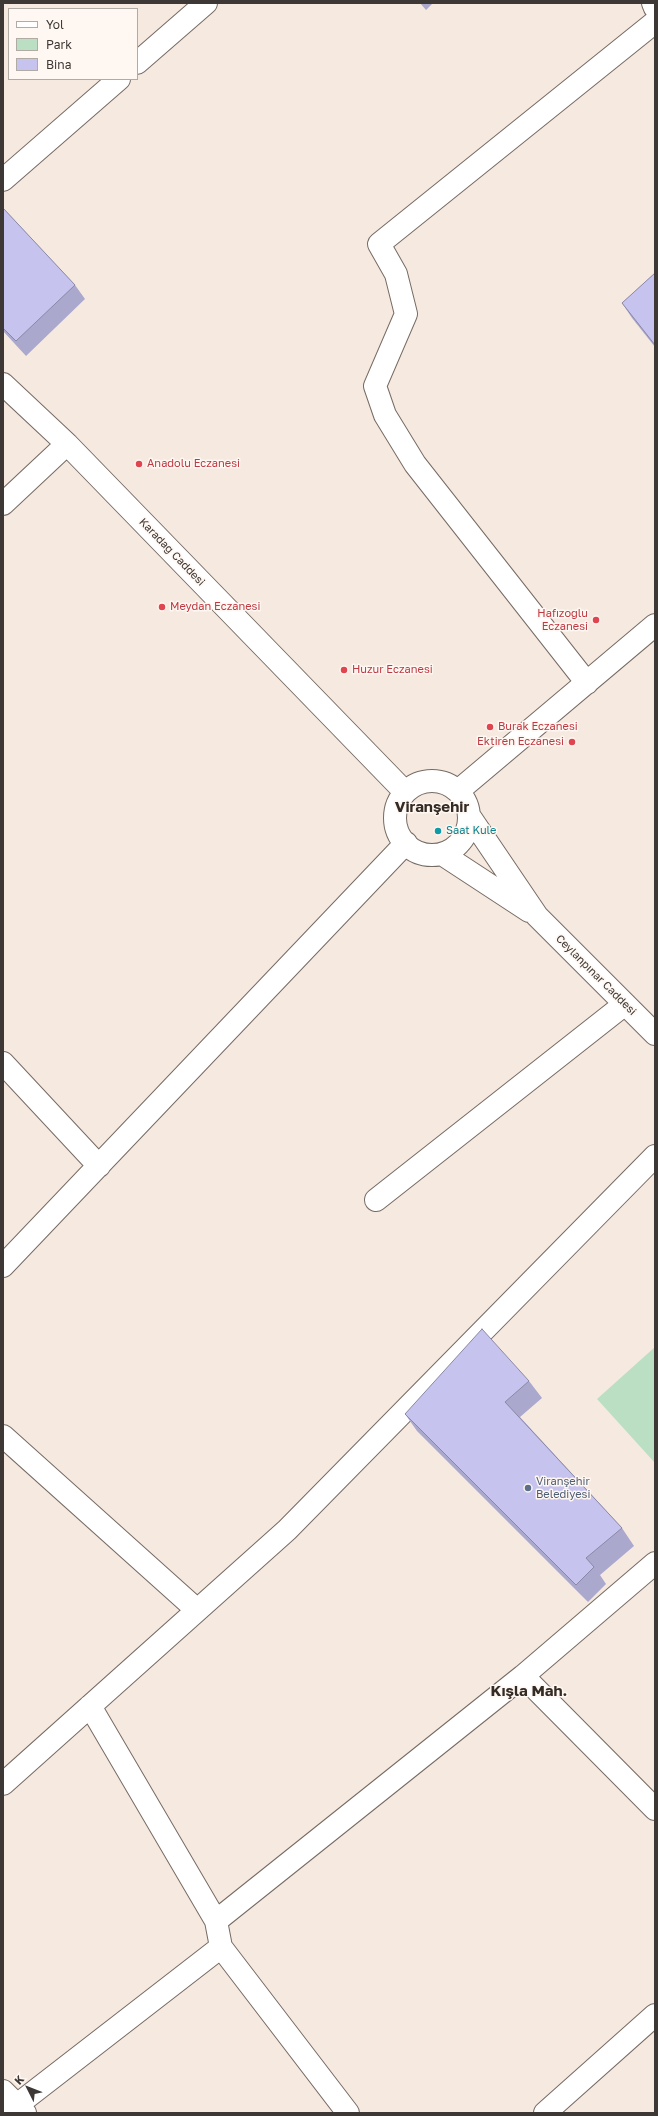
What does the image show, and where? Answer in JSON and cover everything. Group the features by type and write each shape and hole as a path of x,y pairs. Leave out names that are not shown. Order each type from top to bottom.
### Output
{"street":[{"path":"138,62 206,3"},
{"path":"653,3 655,8"},
{"path":"587,683 415,464 385,415 375,386 406,314 396,274 379,244 655,22"},
{"path":"3,180 118,80"},
{"name":"Karadağ Caddesi","path":"3,384 67,444 405,792"},
{"path":"3,504 67,444"},
{"path":"458,791 655,625"},
{"path":"470,817 468,829 462,840 453,849 442,854 429,855 416,852 406,843 399,835 395,818 399,801 405,792 415,785 432,780 449,784 464,798 470,817 537,916"},
{"path":"3,1266 406,843"},
{"path":"442,854 537,916"},
{"name":"Ceylanpınar Caddesi","path":"537,916 655,1034"},
{"path":"376,1200 625,1004"},
{"path":"3,1063 99,1166"},
{"path":"3,1784 287,1530 655,1156"},
{"path":"3,1436 197,1610"},
{"path":"216,1921 523,1676 655,1563"},
{"path":"523,1676 655,1809"},
{"path":"90,1706 216,1921 221,1947 348,2113"},
{"path":"14,2105 221,1947"},
{"path":"545,2113 655,2015"}],"green space":[{"path":"655,1347 655,1463 597,1399"}],"building":[{"path":"3,208 75,285 16,341 3,328"},
{"path":"655,273 655,345 622,303"},
{"name":"Viranşehir Belediyesi","path":"482,1329 529,1381 505,1402 622,1528 586,1558 594,1567 576,1585 405,1414"}],"place":[{"name":"Anadolu Eczanesi","path":"139,464"},
{"name":"Meydan Eczanesi","path":"162,607"},
{"name":"Hafızoğlu Eczanesi","path":"596,620"},
{"name":"Huzur Eczanesi","path":"344,670"},
{"name":"Burak Eczanesi","path":"490,727"},
{"name":"Ektiren Eczanesi","path":"572,742"},
{"name":"Saat Kule","path":"438,831"},
{"name":"Viranşehir Belediyesi","path":"528,1488"}],"district":[{"name":"Viranşehir","path":"432,807"},
{"name":"Kışla Mah.","path":"529,1691"}]}
